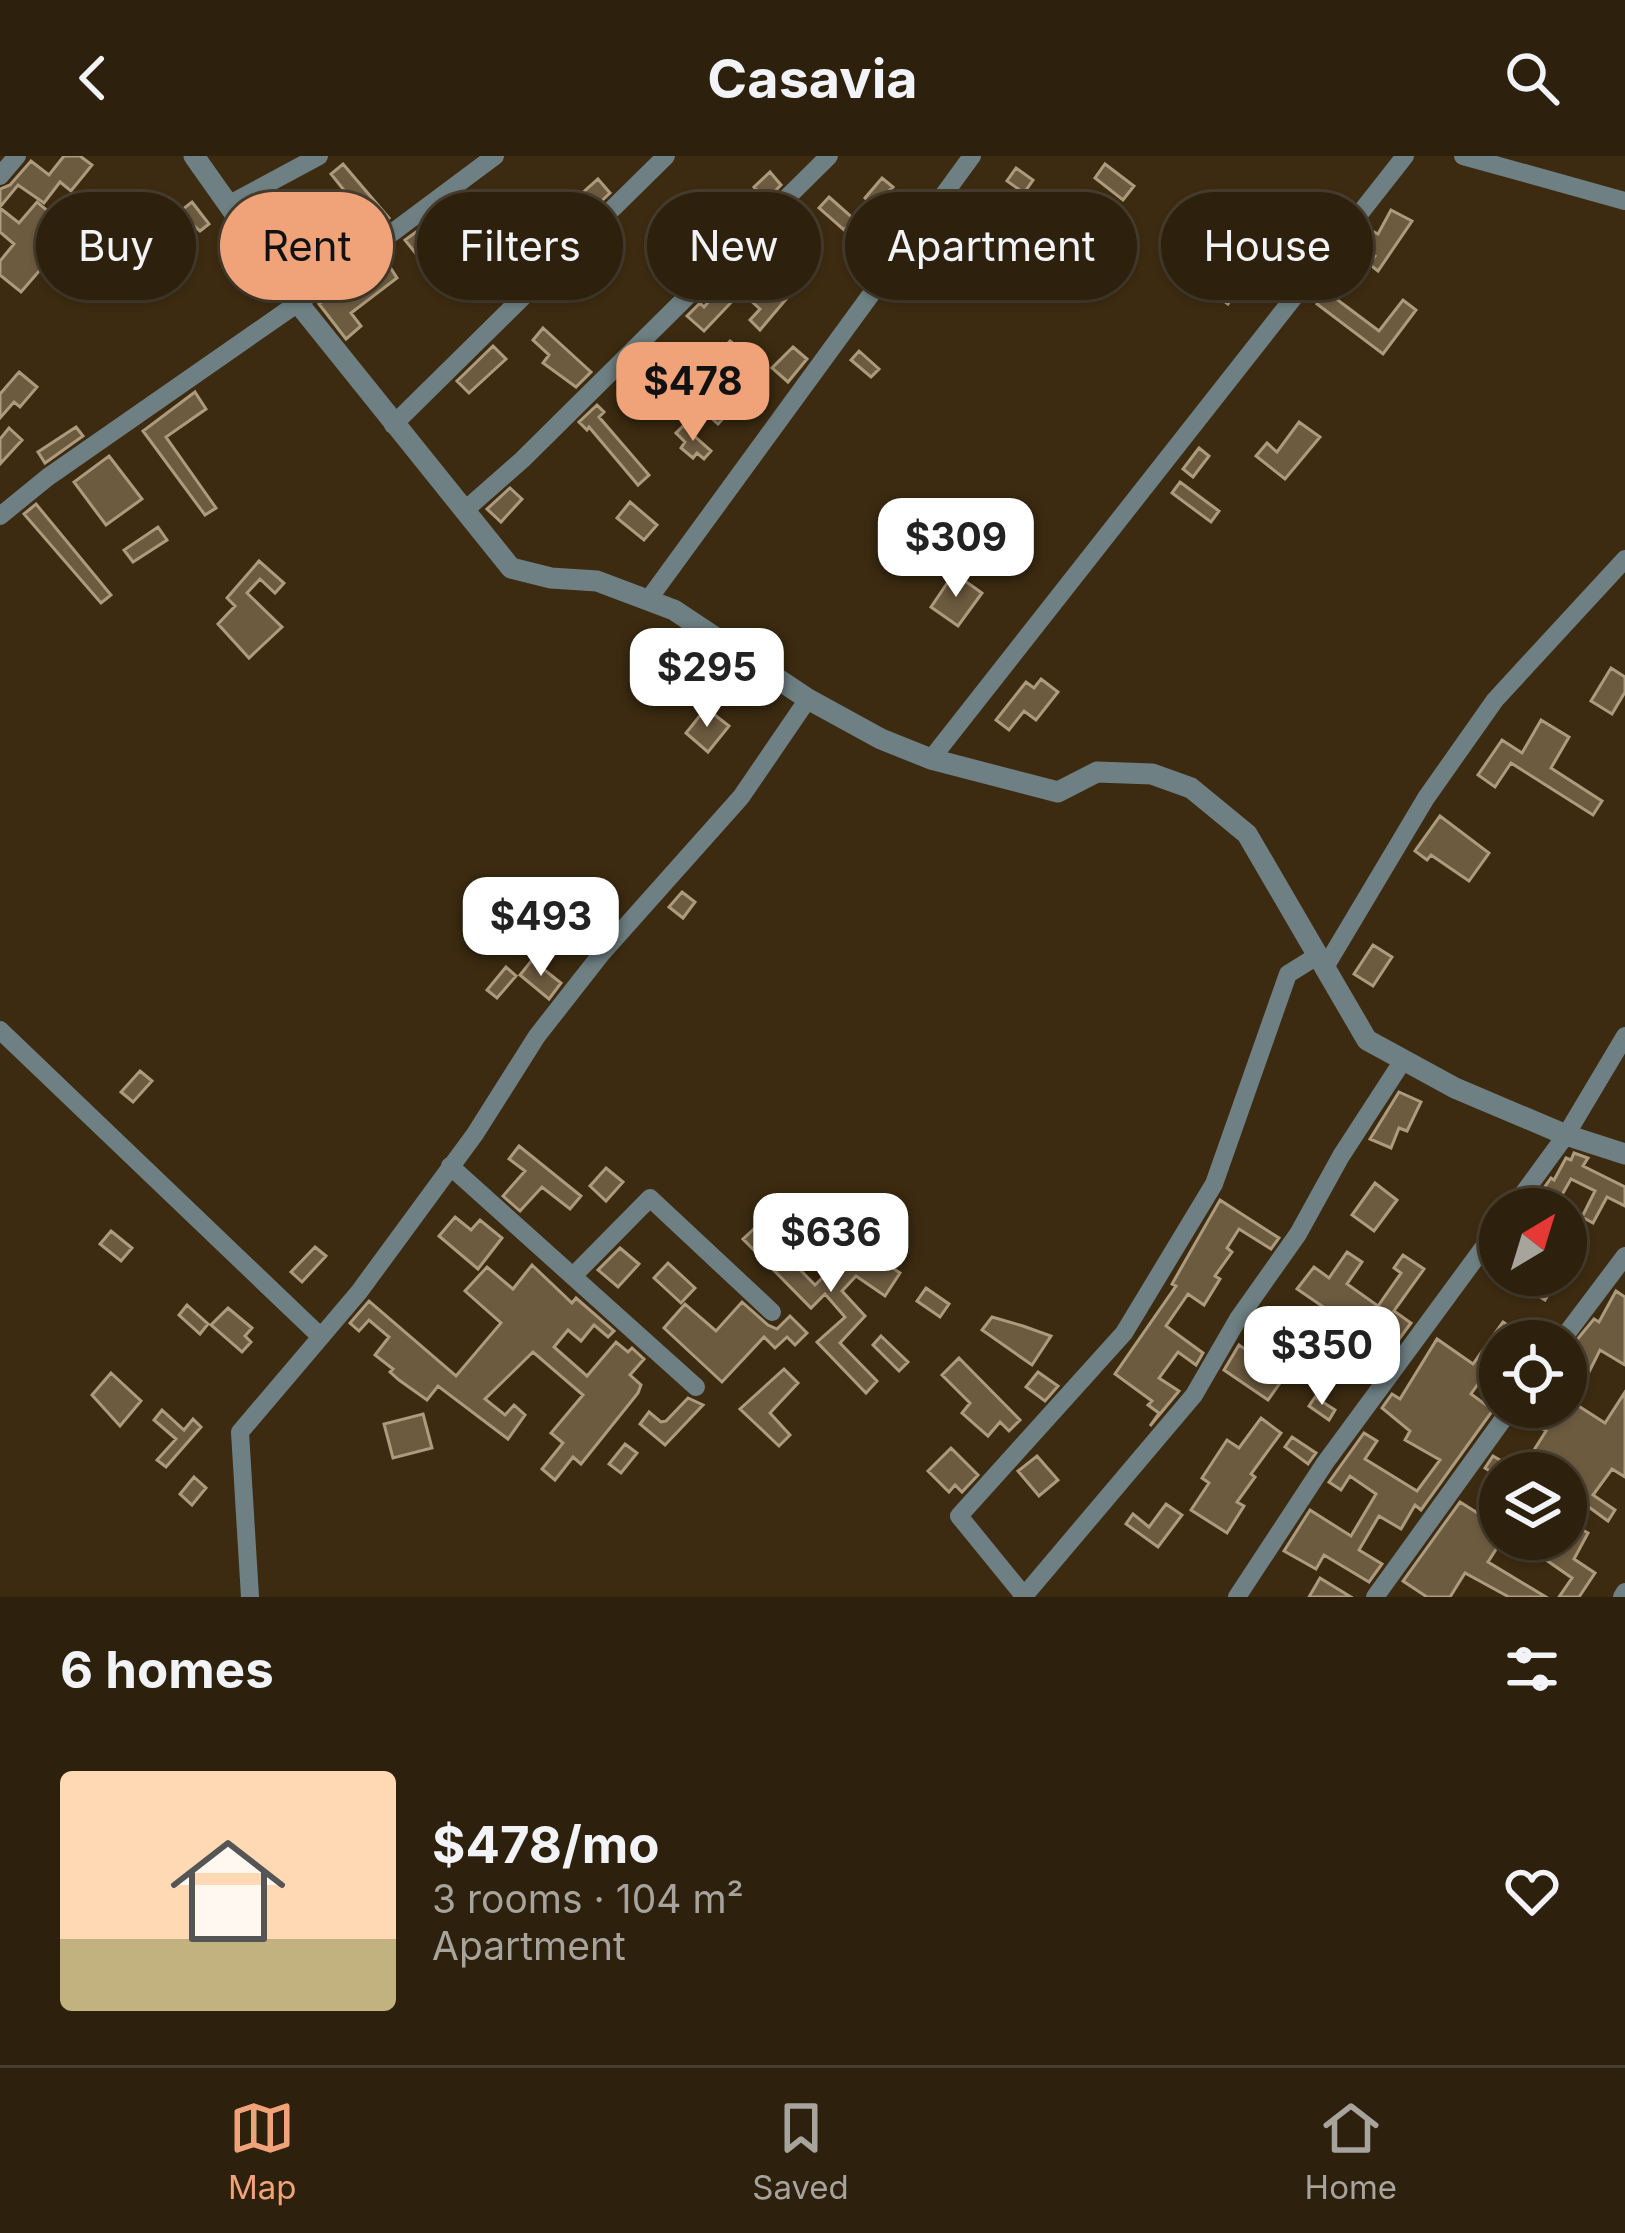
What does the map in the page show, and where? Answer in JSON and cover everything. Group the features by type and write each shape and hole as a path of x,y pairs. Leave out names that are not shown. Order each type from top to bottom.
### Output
{"street":[{"path":"0,176 17,156"},
{"path":"194,156 220,194"},
{"path":"253,192 319,156"},
{"path":"0,516 495,156"},
{"path":"393,425 666,156"},
{"path":"464,511 522,460 829,156"},
{"path":"648,600 973,156"},
{"path":"931,759 1405,156"},
{"path":"1463,156 1625,201"},
{"path":"296,300 511,568 551,578 597,581 674,610 808,699 881,740 931,759 1058,793 1097,772 1152,774 1191,788 1247,834 1367,1040 1402,1062 1566,1136 1625,1154"},
{"path":"1402,1062 1298,1234 1193,1394 1024,1596 959,1516 1124,1333 1214,1184 1288,974 1321,962 1495,700 1625,559"},
{"path":"251,1596 240,1432 359,1292 475,1134 537,1036 602,953 741,796 808,699"},
{"path":"0,1030 321,1337"},
{"path":"1528,1188 1566,1136 1625,1036"},
{"path":"450,1166 696,1387"},
{"path":"573,1276 650,1198 772,1312"},
{"path":"1237,1597 1325,1463 1479,1254"},
{"path":"1577,1320 1625,1256"},
{"path":"1375,1597 1498,1428"}],"building":[{"path":"64,156 80,156 92,165 71,191 60,182 52,192 36,192 36,197 18,185 0,207 0,189 10,185 31,161 49,175"},
{"path":"343,164 367,192 345,192 331,174"},
{"path":"1105,164 1134,186 1129,192 1113,192 1095,178"},
{"path":"1016,168 1033,180 1025,192 1007,181"},
{"path":"770,172 781,185 774,192 759,192 754,187"},
{"path":"882,178 893,187 888,192 870,192"},
{"path":"598,179 609,192 583,192"},
{"path":"829,197 845,211 844,230 821,210"},
{"path":"36,203 36,275 21,292 0,275 0,261 14,244 0,232 0,208 19,223"},
{"path":"196,207 209,224 200,231 196,227"},
{"path":"1391,210 1412,221 1378,271 1373,267 1373,233 1378,234"},
{"path":"417,231 417,255 405,240"},
{"path":"368,300 351,313 361,326 346,339 319,304"},
{"path":"710,300 733,300 704,331 687,316 700,303 704,307"},
{"path":"750,300 785,300 760,330 750,320 760,309"},
{"path":"1338,300 1379,331 1403,300 1416,310 1383,354 1317,304"},
{"path":"543,328 591,372 576,387 543,363 549,355 533,340"},
{"path":"730,341 741,350 715,384 701,374"},
{"path":"493,346 506,359 469,393 457,381"},
{"path":"793,347 807,359 788,382 772,368"},
{"path":"859,351 879,369 871,377 851,360"},
{"path":"682,360 705,384 695,394 671,370"},
{"path":"631,371 665,405 655,416 621,381"},
{"path":"19,372 37,387 20,407 14,402 0,418 0,394"},
{"path":"195,392 206,409 166,437 216,508 205,515 143,431"},
{"path":"721,399 732,409 718,424 708,415"},
{"path":"597,405 604,412 599,417 649,475 638,485 589,427 579,422"},
{"path":"1299,422 1320,437 1285,479 1256,456 1267,443 1277,452"},
{"path":"683,426 711,451 704,459 697,453 693,458 681,448 685,442 676,433"},
{"path":"76,427 83,436 45,463 38,452"},
{"path":"9,428 22,440 0,464 0,439"},
{"path":"1199,448 1209,456 1193,477 1183,469"},
{"path":"109,456 142,499 106,525 74,482"},
{"path":"1180,482 1219,511 1211,522 1172,493"},
{"path":"510,488 522,499 501,522 487,509"},
{"path":"630,502 657,525 644,540 617,518"},
{"path":"36,504 111,595 101,603 24,514"},
{"path":"158,527 167,540 133,562 124,550"},
{"path":"259,561 284,583 275,593 260,579 247,593 282,627 249,658 218,624 235,606 227,598"},
{"path":"954,573 982,593 958,626 931,607"},
{"path":"1611,668 1625,677 1625,692 1612,714 1591,701"},
{"path":"1041,679 1058,692 1036,720 1024,711 1009,730 996,720 1026,682 1034,688"},
{"path":"706,708 729,726 708,752 686,733"},
{"path":"1541,720 1569,737 1551,768 1602,801 1593,815 1511,763 1495,787 1478,775 1502,740 1522,753"},
{"path":"1440,816 1489,853 1469,881 1431,855 1427,860 1415,851"},
{"path":"682,892 695,902 683,918 669,907"},
{"path":"1373,945 1392,957 1373,986 1354,974"},
{"path":"532,960 561,983 549,999 520,975"},
{"path":"506,967 516,976 497,998 487,990"},
{"path":"140,1071 152,1081 133,1102 121,1092"},
{"path":"1399,1092 1421,1102 1407,1131 1399,1128 1391,1148 1370,1139"},
{"path":"519,1146 581,1196 570,1209 542,1187 520,1211 503,1196 525,1171 509,1159"},
{"path":"1574,1153 1588,1158 1583,1166 1625,1187 1625,1206 1607,1197 1593,1223 1587,1220 1587,1207 1595,1191 1571,1179 1566,1188 1544,1188 1566,1158 1571,1160"},
{"path":"606,1168 623,1182 606,1201 590,1186"},
{"path":"1375,1183 1397,1200 1374,1231 1352,1215"},
{"path":"1220,1200 1279,1238 1271,1249 1239,1229 1227,1248 1232,1252 1215,1276 1220,1279 1204,1305 1188,1294 1166,1326 1203,1353 1196,1365 1178,1352 1159,1378 1179,1391 1150,1426 1159,1413 1148,1405 1152,1401 1115,1374 1176,1286 1172,1284"},
{"path":"455,1217 471,1230 480,1220 502,1238 478,1269 439,1236"},
{"path":"757,1226 815,1285 854,1247 875,1266 880,1259 900,1273 885,1296 856,1276 842,1291 865,1316 840,1343 877,1381 866,1393 817,1342 845,1317 825,1294 811,1308 743,1239"},
{"path":"111,1231 132,1248 121,1261 100,1244"},
{"path":"315,1247 326,1256 302,1282 291,1272"},
{"path":"620,1248 639,1264 618,1287 598,1270"},
{"path":"1347,1252 1362,1262 1347,1284 1378,1306 1401,1273 1394,1268 1403,1255 1424,1269 1394,1311 1411,1323 1374,1373 1354,1359 1364,1346 1355,1340 1360,1332 1297,1289 1314,1267 1329,1278"},
{"path":"668,1263 695,1288 681,1303 654,1278"},
{"path":"532,1265 572,1303 576,1298 614,1331 608,1337 594,1325 581,1341 568,1330 554,1347 587,1376 616,1342 644,1359 630,1375 641,1385 638,1393 581,1464 573,1457 555,1480 542,1469 563,1443 551,1433 583,1395 533,1352 485,1399 505,1415 514,1405 525,1415 508,1439 438,1386 427,1400 399,1380 375,1355 389,1337 369,1320 359,1331 350,1323 369,1301 456,1376 501,1323 465,1291 487,1267 513,1289"},
{"path":"926,1288 949,1304 940,1317 917,1301"},
{"path":"1616,1291 1625,1297 1625,1365 1600,1350 1587,1376 1587,1328 1594,1319 1599,1322"},
{"path":"742,1302 768,1325 777,1329 790,1316 807,1333 795,1345 787,1337 775,1348 764,1337 722,1382 664,1328 685,1304 716,1331"},
{"path":"187,1305 208,1324 200,1334 179,1315"},
{"path":"228,1308 252,1328 245,1336 251,1342 242,1352 211,1325"},
{"path":"1260,1311 1305,1343 1296,1357 1250,1325"},
{"path":"992,1317 1051,1336 1032,1365 982,1330"},
{"path":"881,1336 908,1362 899,1371 873,1345"},
{"path":"1437,1339 1473,1364 1479,1356 1479,1383 1471,1394 1479,1400 1480,1428 1421,1510 1415,1505 1401,1529 1379,1516 1359,1550 1382,1564 1369,1582 1324,1555 1316,1569 1284,1551 1310,1510 1351,1536 1376,1494 1350,1476 1341,1490 1329,1482 1364,1433 1377,1441 1365,1459 1417,1491 1440,1460 1405,1440 1410,1431 1382,1408 1392,1394 1400,1399"},
{"path":"1239,1345 1285,1376 1268,1400 1224,1370"},
{"path":"959,1358 1020,1420 1009,1431 1000,1422 988,1436 962,1413 970,1403 942,1375"},
{"path":"784,1369 798,1383 770,1413 790,1435 779,1446 740,1409"},
{"path":"1038,1372 1058,1386 1045,1401 1026,1387"},
{"path":"111,1373 141,1401 120,1426 92,1395"},
{"path":"1625,1392 1625,1477 1612,1469 1593,1495 1615,1510 1608,1521 1587,1506 1587,1452 1534,1450 1546,1431 1541,1428 1587,1428 1587,1411 1605,1423"},
{"path":"1315,1397 1335,1410 1329,1420 1309,1406"},
{"path":"688,1398 703,1405 665,1445 640,1424 649,1412 666,1421"},
{"path":"162,1410 184,1430 193,1419 201,1427 166,1467 157,1460 176,1439 154,1420"},
{"path":"423,1414 432,1448 393,1458 384,1424"},
{"path":"1261,1418 1281,1433 1251,1474 1255,1477 1237,1502 1244,1506 1227,1533 1191,1510 1209,1483 1202,1478 1227,1440 1239,1448"},
{"path":"1292,1437 1316,1453 1308,1464 1285,1447"},
{"path":"625,1444 637,1453 621,1473 609,1464"},
{"path":"951,1448 978,1475 962,1492 955,1485 949,1492 928,1471"},
{"path":"1037,1456 1058,1480 1039,1496 1018,1471"},
{"path":"194,1477 206,1488 192,1505 180,1494"},
{"path":"1460,1502 1479,1514 1479,1560 1489,1560 1546,1597 1509,1597 1465,1573 1450,1597 1427,1597 1403,1581"},
{"path":"1166,1504 1182,1515 1158,1547 1126,1524 1133,1514 1149,1527"},
{"path":"1546,1560 1576,1560 1595,1573 1579,1597 1559,1597 1572,1578"},
{"path":"1320,1578 1351,1597 1309,1597"}]}
